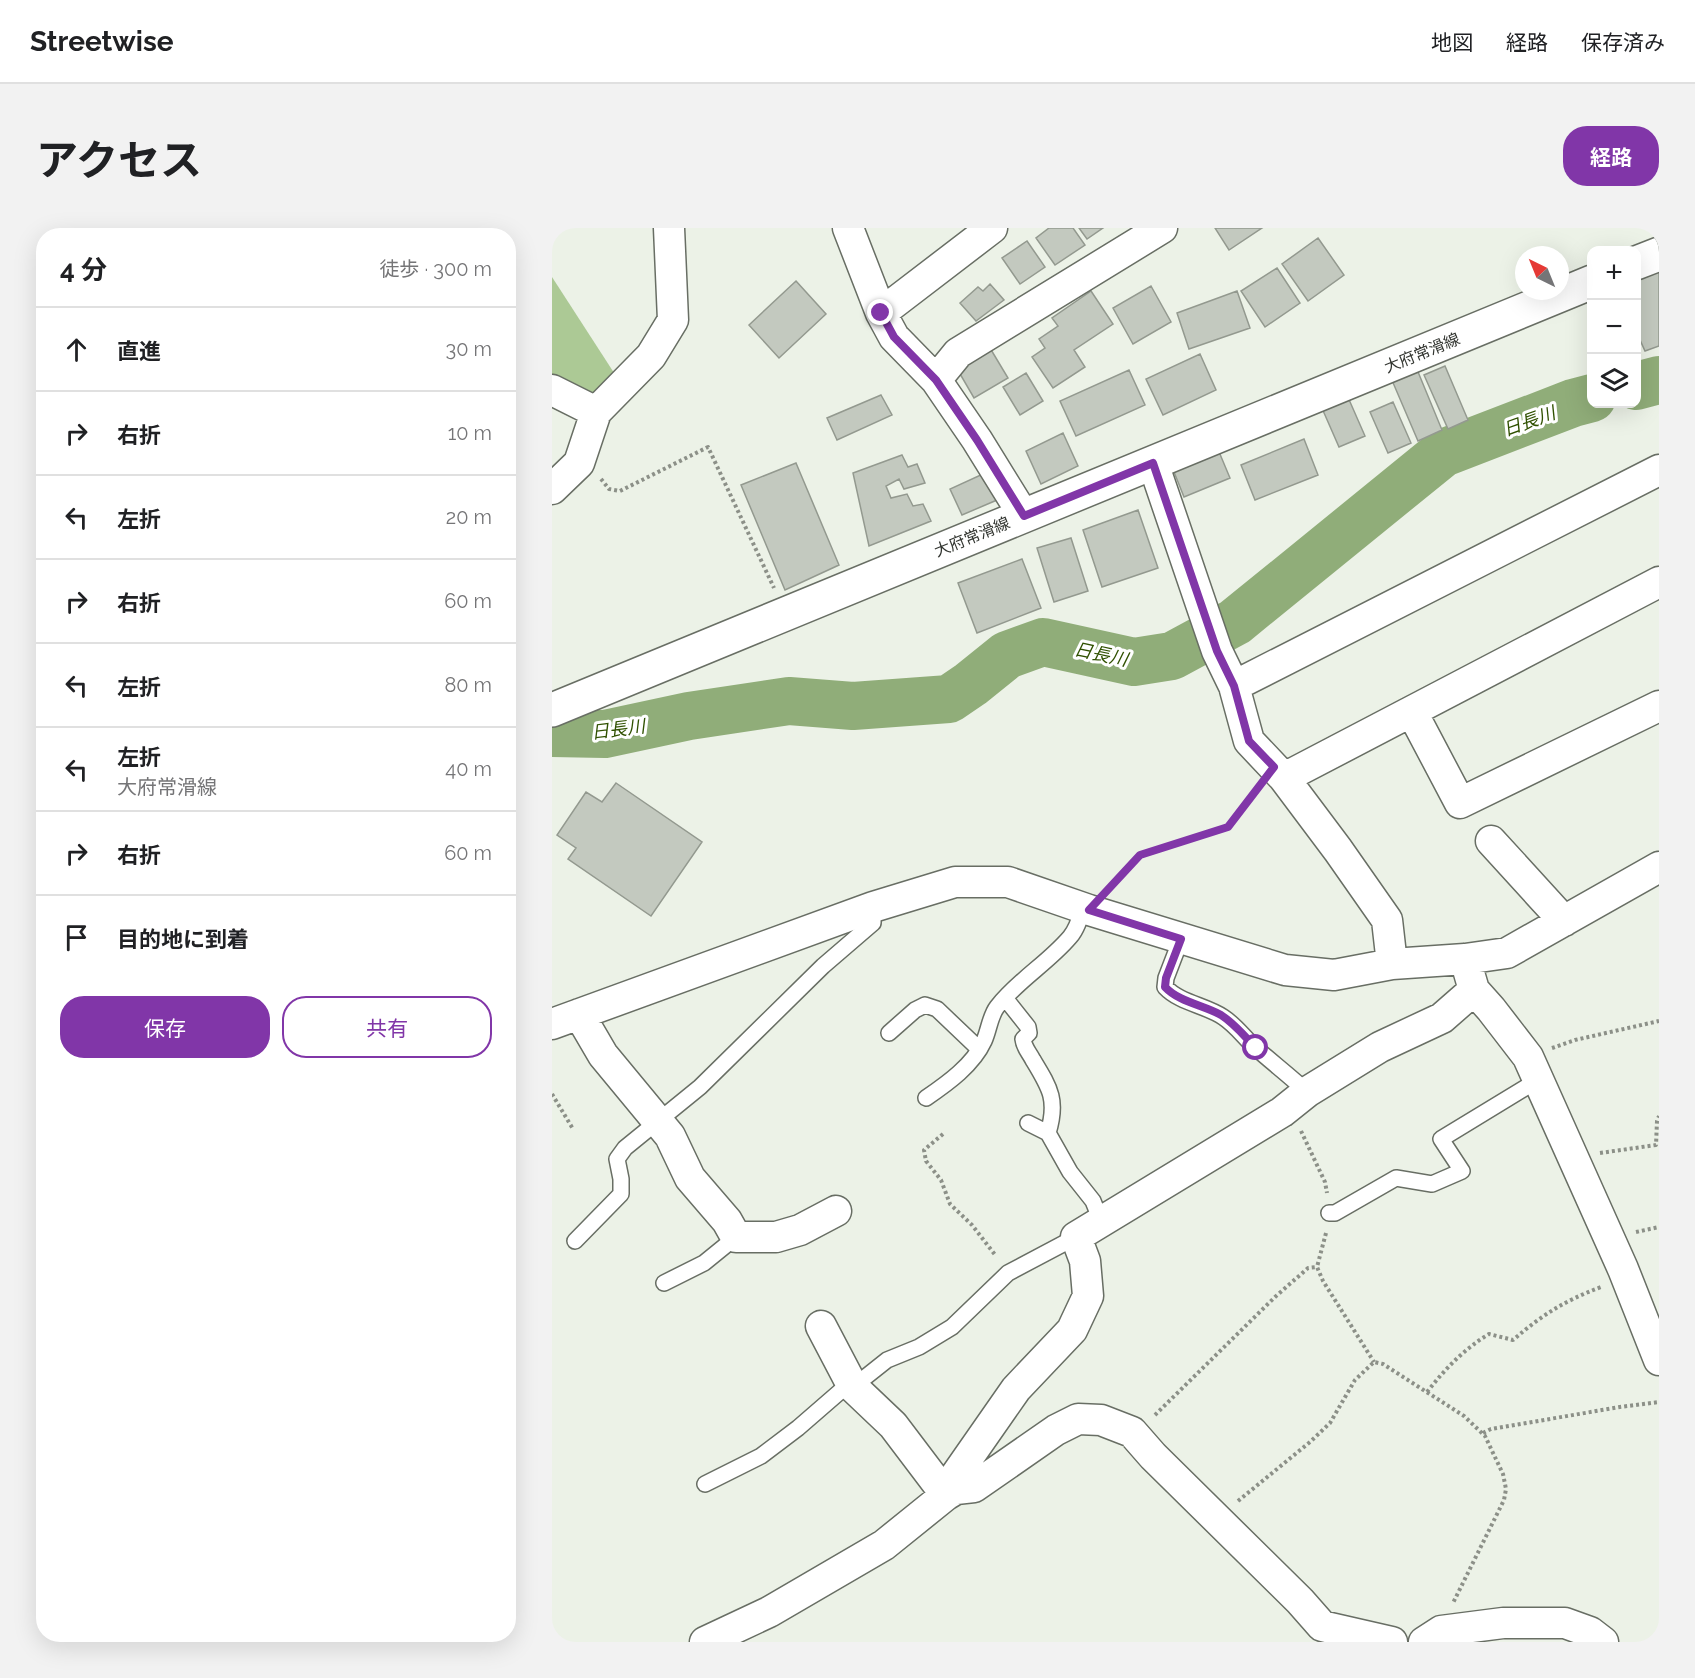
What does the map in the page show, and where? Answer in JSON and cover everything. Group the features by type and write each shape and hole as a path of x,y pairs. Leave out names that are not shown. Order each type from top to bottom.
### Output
{"main road":[{"path":"1641,261 1659,254"},
{"name":"大府常滑線","path":"553,707 1587,284"}],"street":[{"path":"552,489 580,461 596,412 651,356 673,320 669,228"},
{"path":"848,228 881,313 894,337 936,380 977,440 1024,516"},
{"path":"881,313 992,228"},
{"path":"936,380 958,353 1162,228"},
{"path":"552,390 596,412"},
{"path":"1153,463 1213,639 1234,686 1249,741 1279,773 1338,849 1387,920 1392,964"},
{"path":"1234,686 1658,474"},
{"path":"1279,773 1412,712 1659,582"},
{"path":"1412,712 1460,803 1659,706"},
{"path":"1491,840 1564,921"},
{"path":"836,1211 800,1230 776,1237 736,1237 727,1221 690,1178 670,1136 603,1055 565,1019 873,907 955,882 1008,882 1086,909 1285,970 1334,975 1392,964 1465,959 1507,953 1659,867"},
{"path":"1465,959 1474,990 1491,1009 1533,1069 1627,1278 1659,1359"},
{"path":"951,1492 956,1475 1016,1389 1072,1330 1088,1296 1085,1261 1076,1237 1282,1112 1307,1092 1380,1047 1442,1018 1474,990"},
{"path":"821,1326 852,1384 893,1425 951,1492"},
{"path":"705,1642 769,1612 884,1545 951,1492 974,1487 1056,1430 1078,1419 1101,1420 1132,1432 1153,1456 1300,1601 1320,1634 1392,1642"},
{"path":"761,1642 769,1612"},
{"path":"1442,1636 1503,1623 1564,1623 1590,1632 1603,1642"}],"lane":[{"path":"575,1241 621,1194 617,1159 625,1148 700,1087 823,966 873,923 873,907"},
{"path":"926,1098 945,1085 970,1062 984,1042 995,1009 1070,937 1086,909"},
{"path":"1181,939 1166,978 1165,987 1172,994 1219,1014 1233,1023 1256,1048 1307,1092"},
{"path":"1005,998 1028,1027 1029,1033 1023,1038 1024,1047 1053,1100 1054,1115 1048,1133"},
{"path":"889,1033 915,1010 925,1005 937,1008 980,1048"},
{"path":"1329,1213 1335,1213 1395,1178 1432,1184 1462,1172 1441,1139 1533,1069"},
{"path":"1028,1123 1048,1133 1070,1172 1093,1201 1101,1221"},
{"path":"664,1283 704,1263 736,1237"},
{"path":"705,1484 761,1456 852,1384 887,1360 919,1347 952,1327 1008,1273 1076,1237"}],"path":[{"path":"580,461 609,489 620,491 708,447 785,614"},
{"path":"1086,909 1140,855 1228,827 1279,773"},
{"path":"1533,1069 1575,1040 1659,1021"},
{"path":"552,1094 573,1129"},
{"path":"1573,1159 1581,1155 1656,1145 1659,1116"},
{"path":"943,1134 924,1150 926,1161 941,1180 950,1204 972,1225 1008,1273"},
{"path":"1135,1435 1275,1297 1308,1268 1317,1267"},
{"path":"1427,1392 1443,1371 1472,1344 1489,1334 1513,1340 1537,1320 1571,1298 1627,1278"},
{"path":"1215,1518 1251,1492 1330,1423 1355,1380 1374,1362 1383,1364 1464,1416 1483,1433 1503,1474 1506,1489 1504,1500 1467,1573 1442,1636"},
{"path":"1483,1433 1491,1429 1659,1402"}],"green space":[{"path":"552,277 618,379 594,396 552,378"}],"building":[{"path":"1049,228 1073,228 1085,245 1055,265 1036,238"},
{"path":"1079,228 1103,228 1087,239"},
{"path":"1215,228 1262,228 1229,250"},
{"path":"1318,238 1344,275 1308,301 1282,264"},
{"path":"1027,241 1045,267 1020,284 1002,258"},
{"path":"1659,267 1659,346 1645,351 1641,342 1641,274"},
{"path":"1277,268 1300,303 1265,327 1241,291"},
{"path":"796,281 826,314 779,358 749,325"},
{"path":"990,284 1004,300 976,321 960,303 978,287 983,291"},
{"path":"1151,286 1171,322 1133,344 1113,308"},
{"path":"1091,291 1113,324 1074,350 1085,367 1053,388 1032,357 1045,348 1039,339 1058,326 1052,318"},
{"path":"1237,291 1250,328 1189,349 1177,313"},
{"path":"990,348 1008,378 974,398 956,367"},
{"path":"1200,354 1216,390 1163,415 1146,379"},
{"path":"1445,366 1468,420 1448,429 1424,375"},
{"path":"1416,367 1442,430 1418,441 1391,378"},
{"path":"1129,370 1145,405 1076,436 1060,401"},
{"path":"1026,373 1043,401 1020,415 1003,387"},
{"path":"881,395 892,415 837,440 827,418"},
{"path":"1347,395 1365,436 1339,447 1321,406"},
{"path":"1393,402 1411,443 1388,453 1370,412"},
{"path":"1063,433 1078,466 1041,484 1026,451"},
{"path":"1304,439 1318,475 1255,500 1241,465"},
{"path":"1217,447 1230,478 1184,497 1172,467"},
{"path":"902,455 908,467 917,464 925,483 904,489 899,479 886,486 891,498 907,494 913,506 923,504 931,521 869,546 853,473"},
{"path":"796,463 839,565 785,590 741,485"},
{"path":"985,473 997,500 962,515 950,489"},
{"path":"1138,510 1158,568 1102,587 1083,530"},
{"path":"1071,538 1088,591 1054,602 1037,548"},
{"path":"1022,559 1041,608 977,633 958,583"},
{"path":"616,783 702,842 651,916 568,859 576,848 557,835 586,792 602,802"}],"waterway":[{"name":"日長川","path":"1641,385 1659,380"},
{"name":"日長川","path":"552,733 605,734 689,716 789,701 853,706 949,699 1007,655 1043,642 1134,662 1172,656 1235,622 1443,453 1587,399"}],"route":[{"path":"881,313 894,337 936,380 977,440 1024,516 1153,463 1217,651 1234,686 1249,741 1274,767 1228,827 1140,855 1089,910 1181,939 1166,978 1165,987 1172,994 1219,1014 1233,1023 1256,1048"}]}
